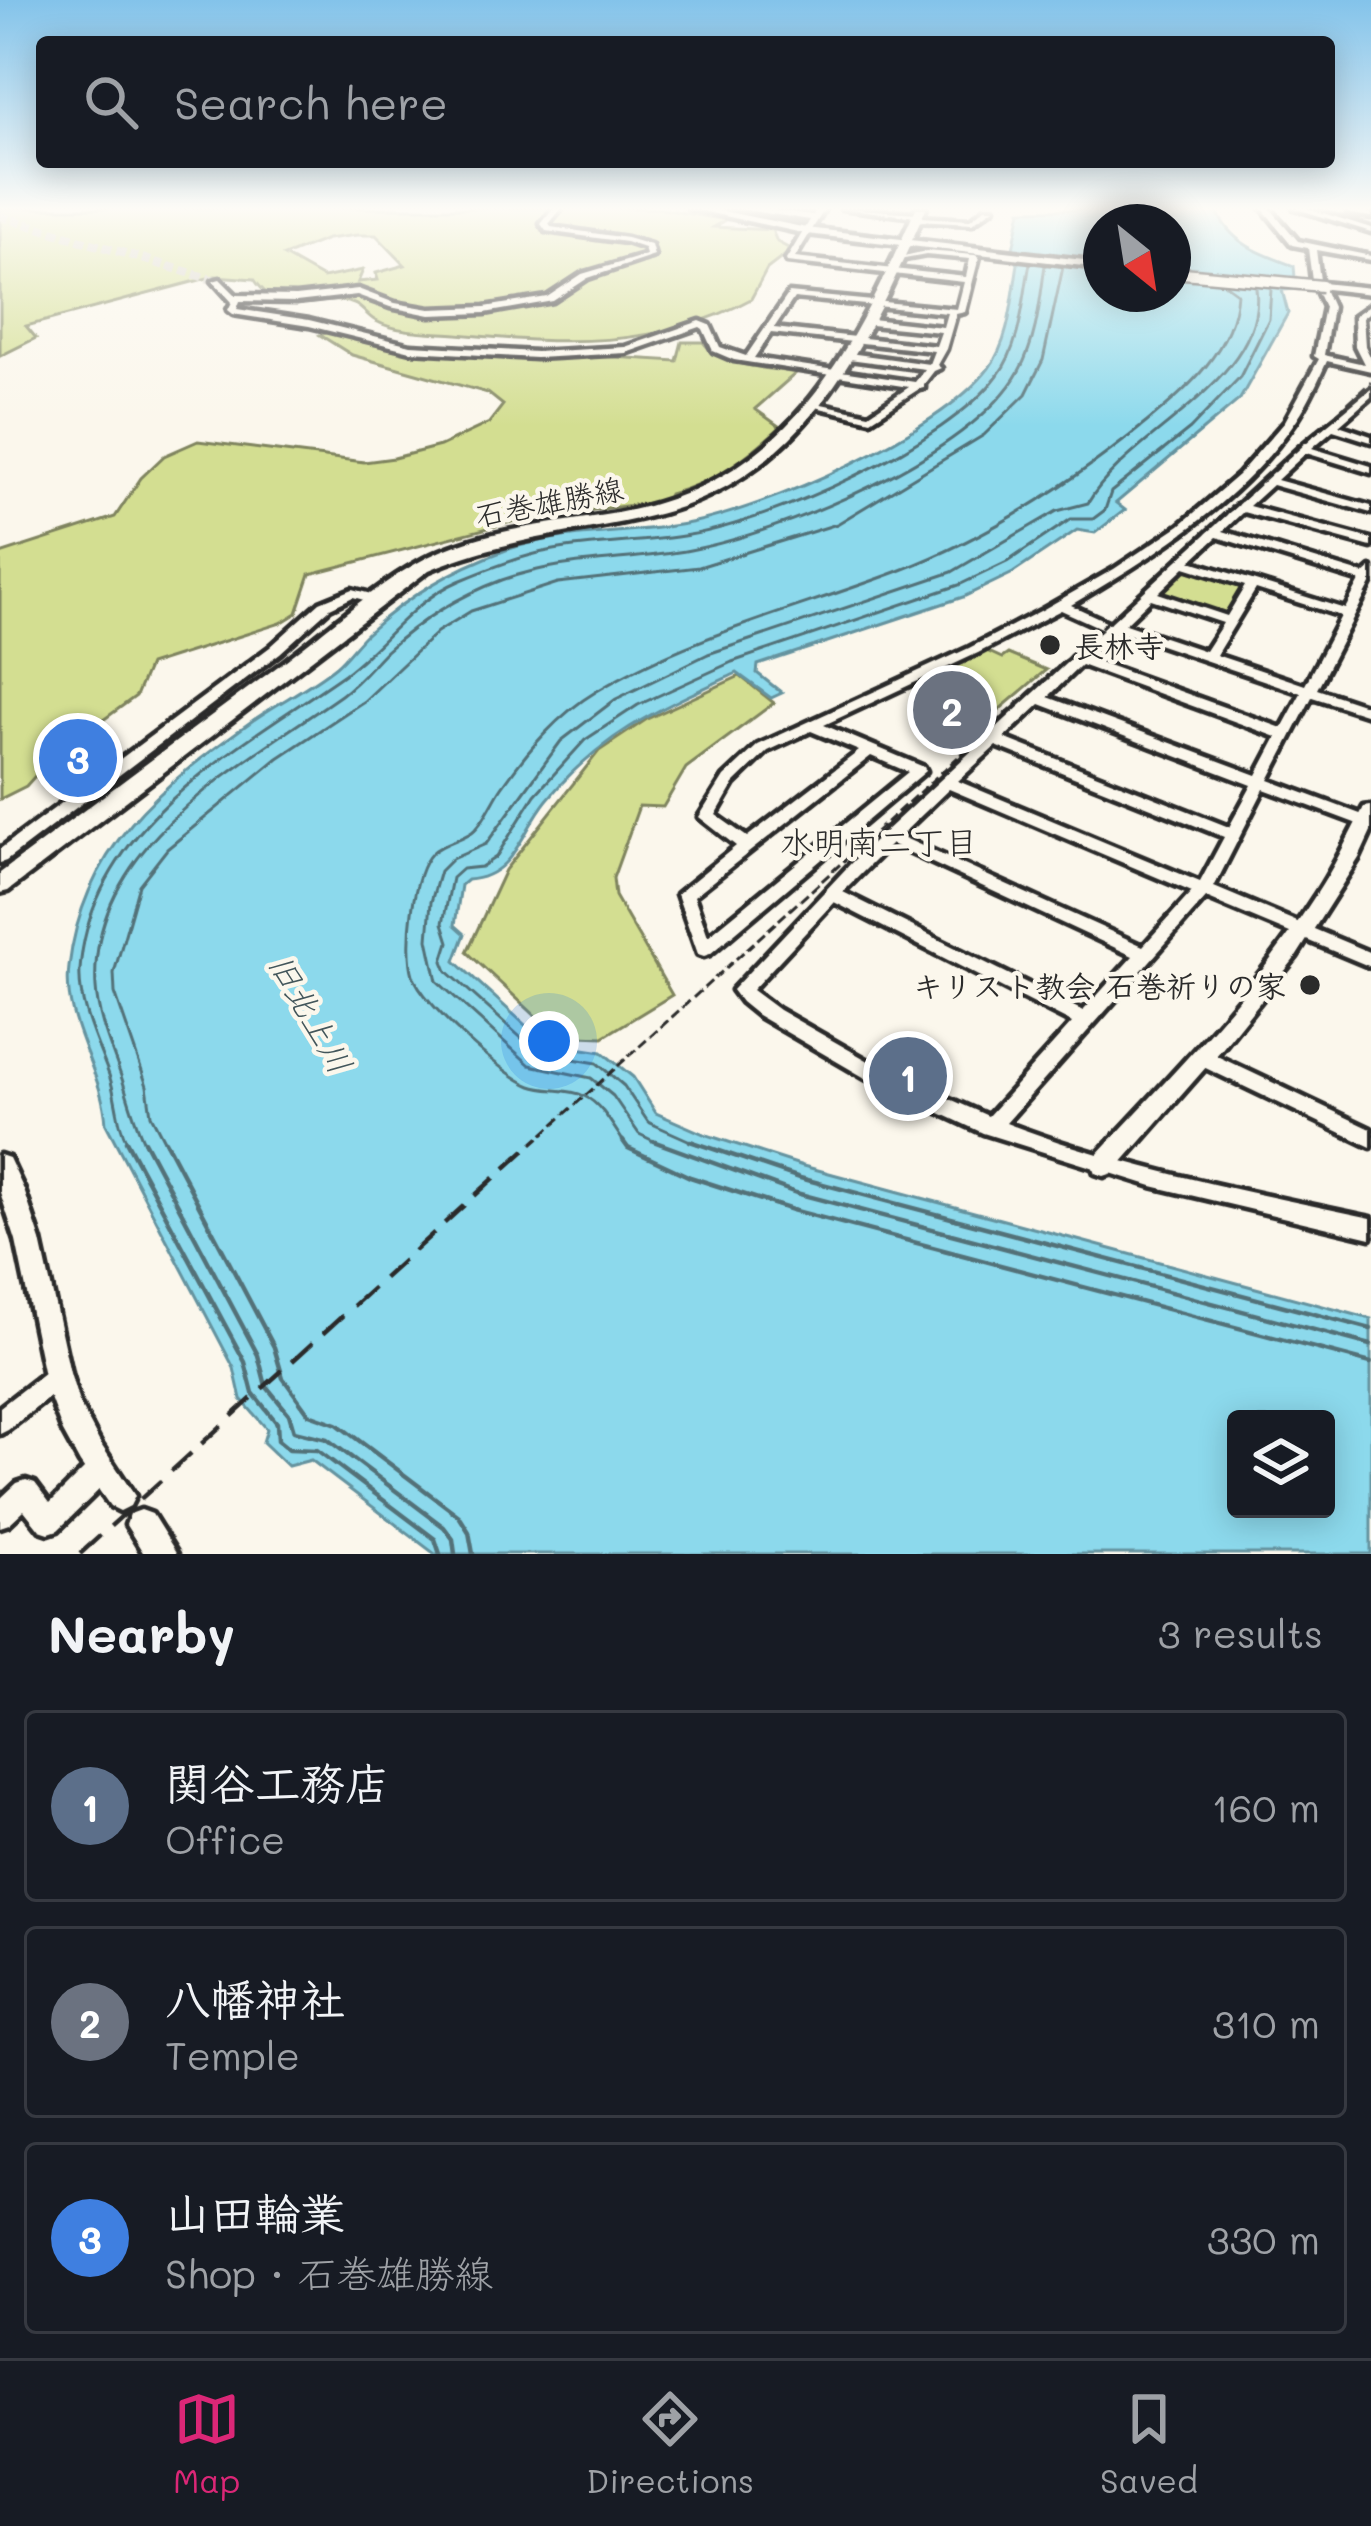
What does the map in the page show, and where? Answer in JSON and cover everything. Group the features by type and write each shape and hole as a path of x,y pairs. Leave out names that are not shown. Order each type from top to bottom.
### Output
{"main road":[{"name":"石巻雄勝線","path":"0,885 422,566 470,546 546,526 659,510 722,489 760,460 812,405 861,340 889,281"}],"street":[{"path":"217,281 235,298 308,299 358,292 430,312 485,310 550,299 577,281"},
{"path":"748,360 792,295 962,312 969,281"},
{"path":"1264,281 1371,291"},
{"path":"1317,281 1328,307 1318,356 1371,368 1360,346 1358,316 1371,307"},
{"path":"235,298 232,310 236,312 286,318 411,348 536,355 626,350 700,324 707,327 716,349 748,360 921,386"},
{"path":"812,405 872,417 921,386 936,368 952,311"},
{"path":"871,322 946,330"},
{"path":"768,330 941,350"},
{"path":"849,356 936,368"},
{"path":"748,845 707,817 729,781 763,748 1060,605 1178,531 1238,478 1291,421 1324,358"},
{"path":"1371,392 1269,481 948,783 741,990 854,1065 989,1127 1186,1188 1371,1228"},
{"path":"1356,404 1371,409"},
{"path":"1332,426 1371,439"},
{"path":"1304,449 1371,470"},
{"path":"1269,481 1371,509"},
{"path":"1242,508 1371,543"},
{"path":"989,1127 1205,888 1370,577 1216,533"},
{"path":"1184,563 1348,614"},
{"path":"1209,656 1253,584"},
{"path":"0,857 275,650 325,605 352,593 375,599"},
{"path":"1149,594 1231,621"},
{"path":"1060,605 1371,712"},
{"path":"1080,660 1287,735"},
{"path":"1038,698 1370,819 1301,929 1202,1057 1105,1165"},
{"path":"810,725 871,749 919,771 704,950 686,894 871,749"},
{"path":"995,740 1233,835"},
{"path":"948,783 1371,960"},
{"path":"891,838 1144,954"},
{"path":"832,894 1083,1020"},
{"path":"1202,1057 1371,1138"},
{"path":"0,1166 44,1301 57,1376 76,1427 120,1496"},
{"path":"0,1423 57,1376"},
{"path":"0,1515 26,1492 49,1521 100,1471"},
{"path":"141,1526 162,1554"}],"green space":[{"path":"0,281 198,281 26,326 36,338 0,356"},
{"path":"255,281 761,281 751,299 716,316 644,335 570,341 405,330 376,321 354,304 290,304 266,293"},
{"path":"332,330 414,345 677,361 682,342 703,342 733,362 796,373 755,409 780,427 715,476 669,494 666,501 527,518 310,574 297,613 281,623 149,665 136,696 51,758 26,786 0,799 0,554 115,517 141,478 164,456 198,441 364,462 440,446 489,423 503,405 488,393 352,355 320,335"},
{"path":"1186,566 1250,587 1228,617 1157,595"},
{"path":"980,648 1046,670 999,710 923,673"},
{"path":"740,676 774,703 686,768 663,807 639,806 613,878 615,896 672,995 603,1037 556,1035 467,952 505,870 599,751 647,719"}],"water":[{"name":"旧北上川","path":"1015,281 1083,281 1083,312 1191,312 1191,281 1295,281 1296,289 1282,290 1288,313 1240,399 1116,503 1125,510 1095,533 1077,530 1013,573 963,597 758,665 757,673 782,693 771,698 737,673 658,711 589,757 547,800 506,862 461,885 455,925 465,934 455,961 545,1043 602,1052 633,1077 656,1113 704,1134 803,1166 1371,1319 1371,1554 435,1554 311,1460 288,1466 263,1442 267,1429 241,1399 234,1368 106,1124 68,987 77,925 91,887 109,854 157,796 252,721 336,666 383,619 432,584 528,544 685,524 804,485 932,418 989,368 1002,345"}],"railway":[{"path":"532,1144 1371,382"},
{"path":"80,1554 535,1141"}],"place":[{"name":"長林寺","path":"1050,645"},
{"name":"八幡神社","path":"952,710"},
{"name":"山田輪業","path":"78,758"},
{"name":"キリスト教会 石巻祈りの家","path":"1310,985"},
{"name":"関谷工務店","path":"908,1076"}],"district":[{"name":"水明南二丁目","path":"879,840"}]}
